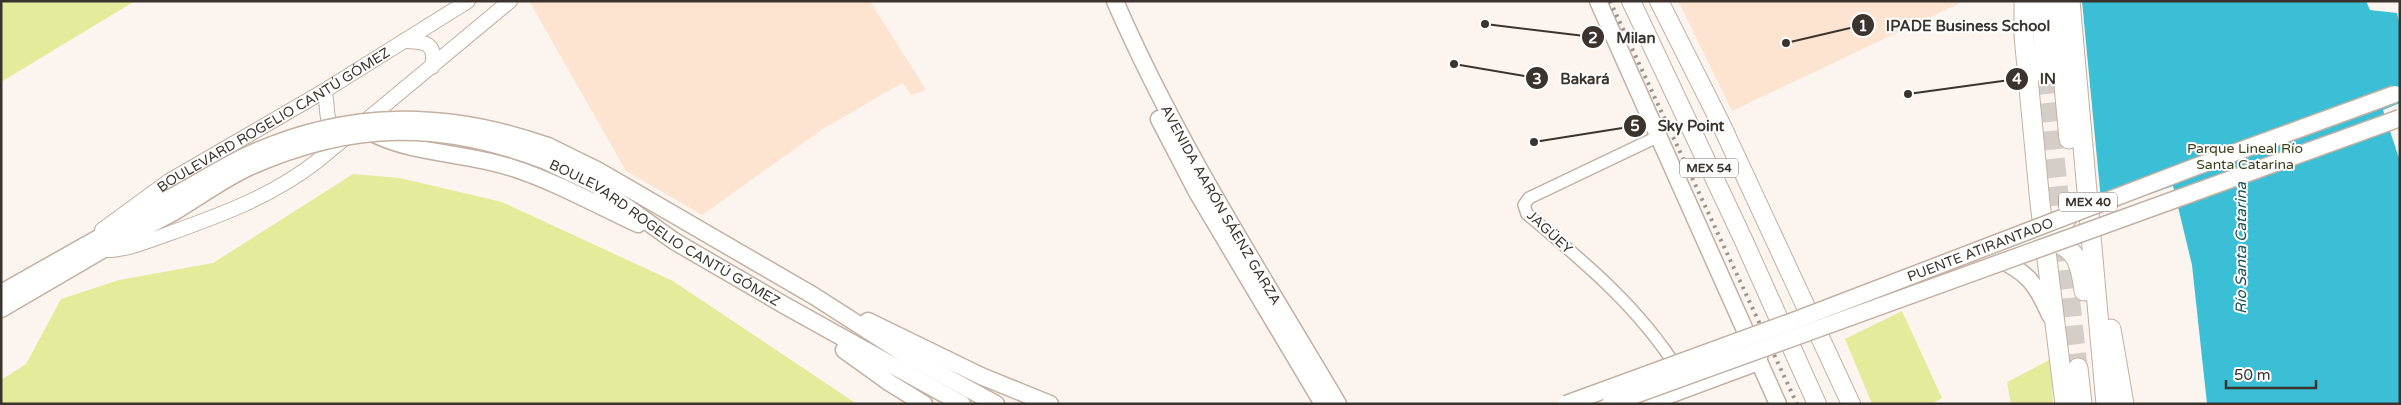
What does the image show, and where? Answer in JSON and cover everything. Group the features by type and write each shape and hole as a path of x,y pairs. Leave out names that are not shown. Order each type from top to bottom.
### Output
{"highway":[{"path":"2024,1 2024,36 2043,238 2065,404"},
{"path":"2041,1 2046,75"},
{"path":"2043,238 2060,228 2074,208 2076,201 2061,53 2059,1"},
{"name":"MEX 40","path":"2070,1 2106,404"},
{"path":"2040,204 2048,215 2054,217 2064,216 2074,208"},
{"path":"2043,238 2057,241 2069,249 2078,259 2081,268 2093,372 2099,404"},
{"path":"2095,274 2108,307 2124,404"},
{"path":"2078,368 2082,404"}],"main road":[{"name":"AVENIDA AARÓN SÁENZ GARZA","path":"1104,1 1135,71 1198,194 1318,400"},
{"name":"AVENIDA AARÓN SÁENZ GARZA","path":"1115,1 1156,91 1183,140 1338,404"},
{"path":"1598,1 1658,137 1756,342 1758,362 1778,404"},
{"name":"MEX 54","path":"1659,1 1720,122 1851,404"},
{"path":"1631,2 1647,11 1666,46 1674,49 1681,46 1669,1"},
{"name":"MEX 54","path":"1631,2 1786,333 1817,404"},
{"name":"PUENTE ATIRANTADO","path":"1566,404 1796,320 2398,92"},
{"name":"PUENTE ATIRANTADO","path":"1610,404 2400,118"},
{"name":"BOULEVARD ROGELIO CANTÚ GÓMEZ","path":"1,309 102,250 260,150 295,137 352,123 379,119 451,121 516,135 596,185 674,241 784,306 962,404"},
{"path":"353,130 399,144 476,158 513,168 541,178 674,241"},
{"name":"BOULEVARD ROGELIO CANTÚ GÓMEZ","path":"547,154 597,170 814,296 906,355 996,404"},
{"name":"BOULEVARD ROGELIO CANTÚ GÓMEZ","path":"1,293 84,246 170,206"},
{"path":"1587,404 2043,238"},
{"path":"1993,256 2027,275 2037,287 2054,322"},
{"path":"814,296 981,376 1050,404"},
{"path":"784,306 890,383 924,404"},
{"path":"1645,404 1758,362"}],"street":[{"name":"BOULEVARD ROGELIO CANTÚ GÓMEZ","path":"84,246 124,212 169,181 324,91 468,1"},
{"name":"BOULEVARD ROGELIO CANTÚ GÓMEZ","path":"102,250 126,248 224,214 270,192 306,170 510,1"},
{"path":"404,41 428,44 433,53 432,67"},
{"path":"324,91 327,101 326,113 330,123 340,131 353,130"},
{"name":"JAGÜEY","path":"1658,137 1529,198 1525,201 1525,209 1636,314 1665,349 1678,371"}],"shaded area":[{"path":"529,1 870,1 926,90 911,95 903,83 888,91 823,129 702,215 626,171"},
{"path":"1678,1 1964,1 1732,111"}],"green space":[{"path":"1,1 135,1 1,82"},
{"path":"353,174 400,178 502,202 673,281 857,404 1,404 1,380 26,364 61,299 119,280 213,263"},
{"path":"1902,311 1942,398 1931,404 1872,404 1845,339"},
{"path":"2051,359 2053,404 2011,404 2007,382"}],"water":[{"name":"Río Santa Catarina","path":"2082,1 2366,1 2370,10 2397,13 2400,26 2400,103 2383,110 2400,161 2400,404 2207,404 2192,265 2173,186 2102,211"}],"tunnel":[{"path":"2046,75 2078,368"}],"railway":[{"path":"1610,1 1797,404"}],"place":[{"name":"Milan","path":"1485,24"},
{"name":"IPADE Business School","path":"1786,43"},
{"name":"Bakará","path":"1454,64"},
{"name":"IN","path":"1908,94"},
{"name":"Sky Point","path":"1534,142"}],"park label":[{"name":"Parque Lineal Río Santa Catarina","path":"2245,156"}]}
